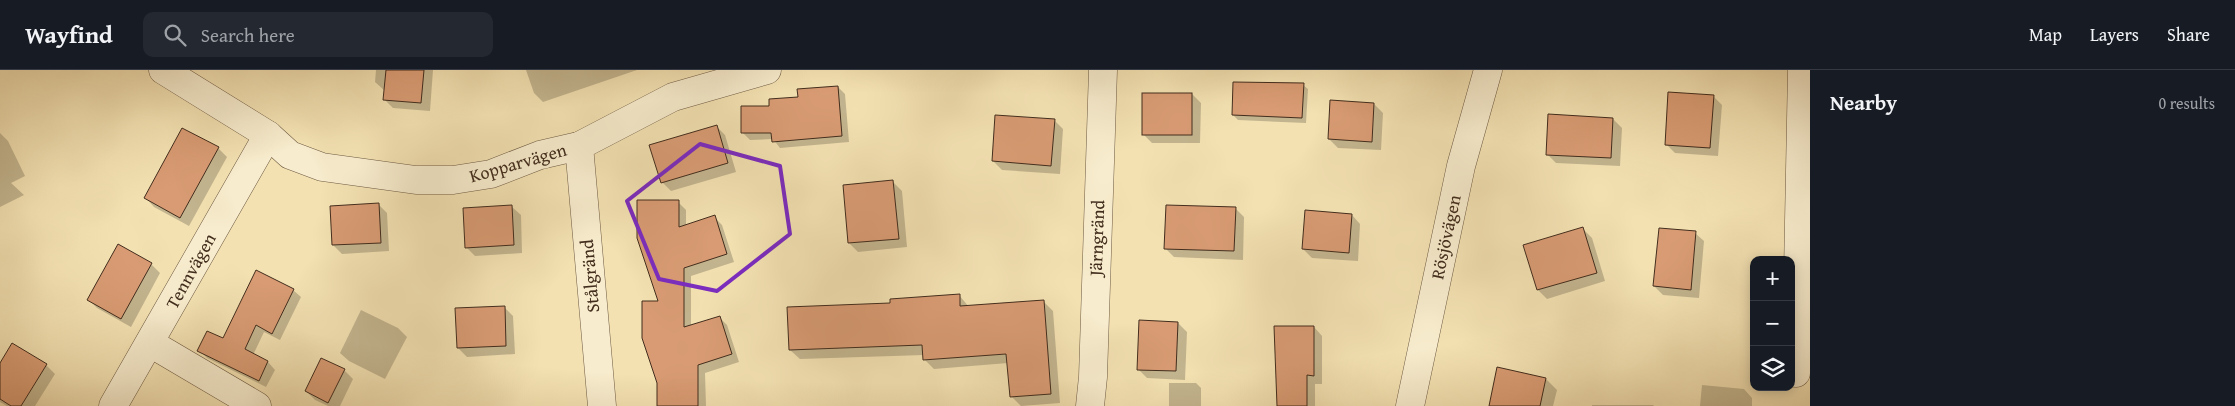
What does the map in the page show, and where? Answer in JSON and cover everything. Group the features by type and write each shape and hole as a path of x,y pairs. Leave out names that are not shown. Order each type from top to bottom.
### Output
{"street":[{"name":"Kopparvägen","path":"163,70 268,135 290,155 322,167 416,180 453,180 491,174 540,155 579,146 673,97 766,70"},
{"name":"Järngränd","path":"1090,406 1093,377 1103,70"},
{"name":"Rösjövägen","path":"1410,406 1461,166 1488,70"},
{"path":"1796,373 1802,70"},
{"name":"Tennvägen","path":"113,406 268,135"},
{"name":"Stålgränd","path":"579,146 602,406"},
{"path":"150,343 257,406"}],"highlighted area":[{"path":"700,144 780,166 790,234 717,291 659,279 627,201"}],"building":[{"path":"386,70 424,70 421,103 383,100"},
{"path":"1233,82 1304,83 1302,118 1232,115"},
{"path":"838,86 842,136 772,142 771,133 741,133 741,106 769,106 769,99 798,97 797,89"},
{"path":"1668,92 1714,95 1710,148 1665,145"},
{"path":"1142,93 1192,93 1192,135 1142,135"},
{"path":"1330,100 1374,103 1372,142 1328,139"},
{"path":"1548,114 1613,118 1611,158 1546,155"},
{"path":"995,115 1055,119 1051,166 992,161"},
{"path":"717,125 728,163 661,183 649,145"},
{"path":"182,128 219,147 180,218 144,198"},
{"path":"893,180 899,239 848,243 843,185"},
{"path":"637,200 679,200 679,227 715,215 727,254 684,268 684,327 720,316 732,354 698,365 698,406 657,406 657,383 642,338 642,301 658,301 637,238"},
{"path":"379,203 381,243 332,245 330,206"},
{"path":"512,205 514,245 465,248 463,208"},
{"path":"1166,205 1236,207 1234,251 1164,249"},
{"path":"1305,210 1352,214 1349,253 1302,249"},
{"path":"1583,227 1597,273 1537,290 1523,245"},
{"path":"1659,228 1696,231 1691,290 1653,286"},
{"path":"118,244 152,263 121,319 87,300"},
{"path":"256,270 294,289 272,334 256,325 245,349 268,361 259,381 197,351 207,331 223,338"},
{"path":"960,294 960,306 1044,300 1051,394 1010,397 1006,354 923,360 922,345 789,350 787,307 890,303 890,299"},
{"path":"505,306 506,346 457,348 455,308"},
{"path":"1139,320 1178,322 1176,371 1137,370"},
{"path":"1274,326 1314,326 1314,376 1307,375 1307,406 1277,406"},
{"path":"12,343 47,364 21,406 11,406 0,399 0,363"},
{"path":"321,358 345,369 328,403 305,391"},
{"path":"1497,367 1546,378 1540,406 1489,406"}]}
